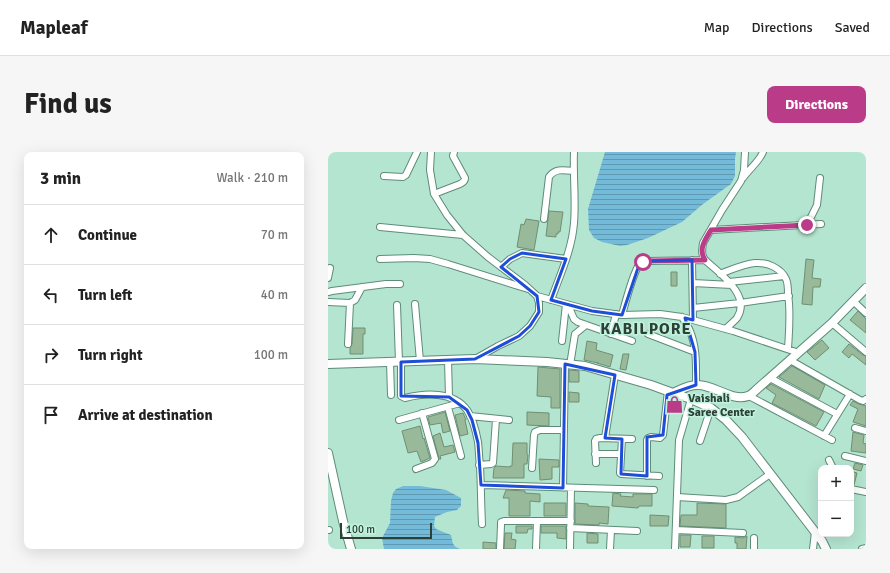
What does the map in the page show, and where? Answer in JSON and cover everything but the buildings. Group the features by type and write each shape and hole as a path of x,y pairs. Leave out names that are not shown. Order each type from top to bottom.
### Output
{"street":[{"path":"384,176 403,177 406,175 417,152"},
{"path":"431,152 430,170 434,194 447,215 463,235 488,257 538,296 592,311 619,315 660,314 682,317 726,329 799,353"},
{"path":"434,194 464,182 465,180 454,156 454,152"},
{"path":"551,300 572,240 574,222 574,152"},
{"path":"741,181 744,170 745,152"},
{"path":"726,329 737,318 740,312 740,303 737,291 731,283 705,260 702,255 703,243 741,181 757,162 763,152"},
{"path":"544,219 549,177 555,171 574,171"},
{"path":"807,225 817,205 820,178"},
{"path":"711,230 821,224"},
{"path":"380,227 463,235"},
{"path":"501,267 510,259 522,253 566,259"},
{"path":"380,259 430,259 530,290"},
{"path":"692,260 694,320"},
{"path":"611,334 639,265 648,261 705,260"},
{"path":"720,274 744,265 756,263 765,264 780,271 787,280 789,296 790,318 788,349"},
{"path":"328,278 330,268"},
{"path":"693,283 731,283 784,276"},
{"path":"328,292 386,284 400,284"},
{"path":"328,302 350,303 355,300 362,287"},
{"path":"670,392 688,386 703,385 733,396 749,396 832,323 866,288"},
{"path":"475,359 519,336 530,326 538,312 540,303 538,296"},
{"path":"693,308 789,296"},
{"path":"853,301 866,313"},
{"path":"348,344 350,303"},
{"path":"415,304 420,361"},
{"path":"397,305 397,362 402,396 405,398 439,395 448,397 460,403 467,410 476,432 478,443 482,524"},
{"path":"567,305 574,319 578,322 632,341"},
{"path":"562,341 567,305"},
{"path":"682,317 693,340 696,385"},
{"path":"832,323 866,352"},
{"path":"563,488 567,364 575,334 586,325"},
{"path":"648,334 695,352"},
{"path":"328,364 475,359 547,362 585,366 670,392 711,408 726,420 742,437 815,532 826,549"},
{"path":"448,360 448,397"},
{"path":"790,360 861,401 866,399"},
{"path":"391,395 397,362"},
{"path":"605,438 614,375"},
{"path":"770,378 837,414"},
{"path":"647,476 647,440 650,437 660,438 663,435 670,392"},
{"path":"824,436 850,394"},
{"path":"749,396 832,440"},
{"path":"675,549 679,440 691,400"},
{"path":"399,420 460,403"},
{"path":"448,406 462,456"},
{"path":"700,441 711,408"},
{"path":"416,468 432,463 435,459 422,414"},
{"path":"470,416 509,420"},
{"path":"480,465 492,464 494,461 496,419"},
{"path":"855,428 866,431"},
{"path":"532,468 535,432 540,430 564,430"},
{"path":"596,463 596,439 632,439"},
{"path":"622,439 620,473 659,476"},
{"path":"328,453 343,521 351,549"},
{"path":"595,454 621,454"},
{"path":"845,456 866,461"},
{"path":"829,460 832,465"},
{"path":"677,497 726,500 732,499 738,497 770,474"},
{"path":"481,485 654,490"},
{"path":"570,549 571,488"},
{"path":"854,490 866,492"},
{"path":"500,549 502,522 504,521 537,521 611,530 637,531"},
{"path":"536,549 537,521"},
{"path":"610,549 611,530"},
{"path":"676,530 743,533"},
{"path":"813,549 815,532"},
{"path":"754,538 754,549"},
{"path":"862,549 866,548"}],"highlighted area":[{"path":"522,253 566,259 551,300 592,311 622,315 639,265 648,261 692,260 693,320 685,318 695,352 696,385 667,395 663,435 647,437 647,476 621,474 622,439 605,438 615,375 565,364 563,488 481,485 478,443 472,420 467,410 449,397 401,396 401,362 475,359 519,336 530,326 539,312 537,296 501,267 510,259"}],"water":[{"path":"605,152 736,152 735,176 731,184 703,204 682,222 648,238 620,246 602,242 594,238 589,230 588,209"},
{"path":"403,486 420,486 446,490 461,498 461,506 457,510 435,517 434,526 436,529 451,535 454,545 460,549 384,549 382,538 390,523 393,493 396,489"}],"place":[{"name":"Vaishali Saree Center","path":"675,405"}],"district":[{"name":"KABILPORE","path":"646,328"}],"route":[{"path":"643,262 705,260 702,255 703,243 711,230 807,225"}]}
